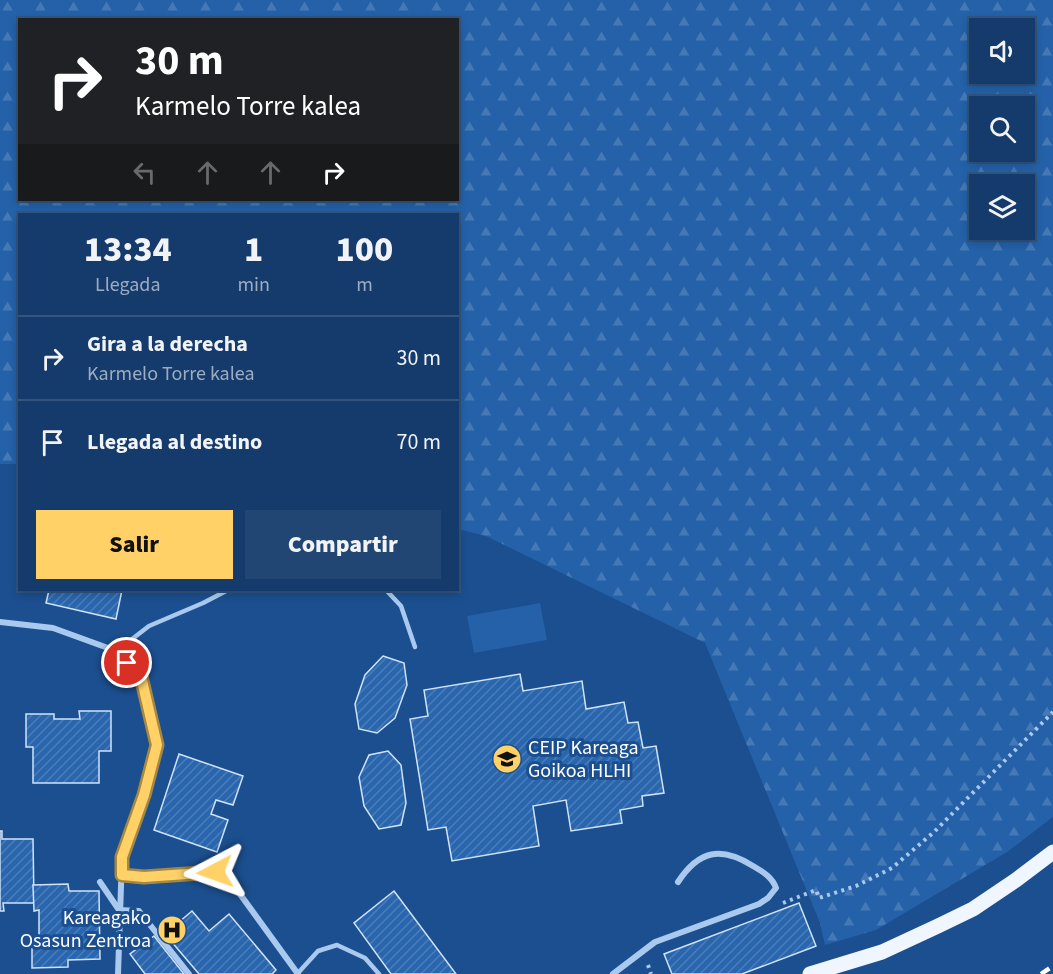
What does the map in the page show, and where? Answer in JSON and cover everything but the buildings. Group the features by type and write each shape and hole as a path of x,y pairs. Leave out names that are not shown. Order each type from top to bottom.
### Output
{"main road":[{"path":"810,974 882,952 973,909 1053,852"}],"street":[{"path":"0,622 53,628 108,648 140,672 157,745 144,795 122,857 118,974"},
{"path":"613,974 655,942 759,904 776,888 772,879 760,870 739,857 724,853 701,857 688,868 678,882"},
{"path":"122,875 144,877 215,872 237,890 298,974"},
{"path":"100,882 119,910"},
{"path":"119,910 139,911 189,974"}],"lane":[{"path":"114,653 149,626 226,591"},
{"path":"387,591 401,606 415,646"},
{"path":"298,974 318,951 338,945 365,958 379,974"}],"path":[{"path":"773,907 816,890 819,898 845,890 892,868 934,832 1053,712"},
{"path":"643,952 651,974"}],"green space":[{"path":"0,0 1053,0 1053,817 1007,852 876,930 825,945 820,923 705,643 486,536 459,529 459,213 18,213 18,464 0,464"},
{"path":"540,603 547,640 474,653 467,616"}],"railway":[{"path":"1041,974 1053,966"}],"place":[{"name":"CEIP Kareaga Goikoa HLHI","path":"507,759"},
{"name":"Kareagako Osasun Zentroa","path":"172,930"}],"route":[{"path":"127,663 140,672 157,745 144,795 122,857 122,875 144,877 215,872"}]}
